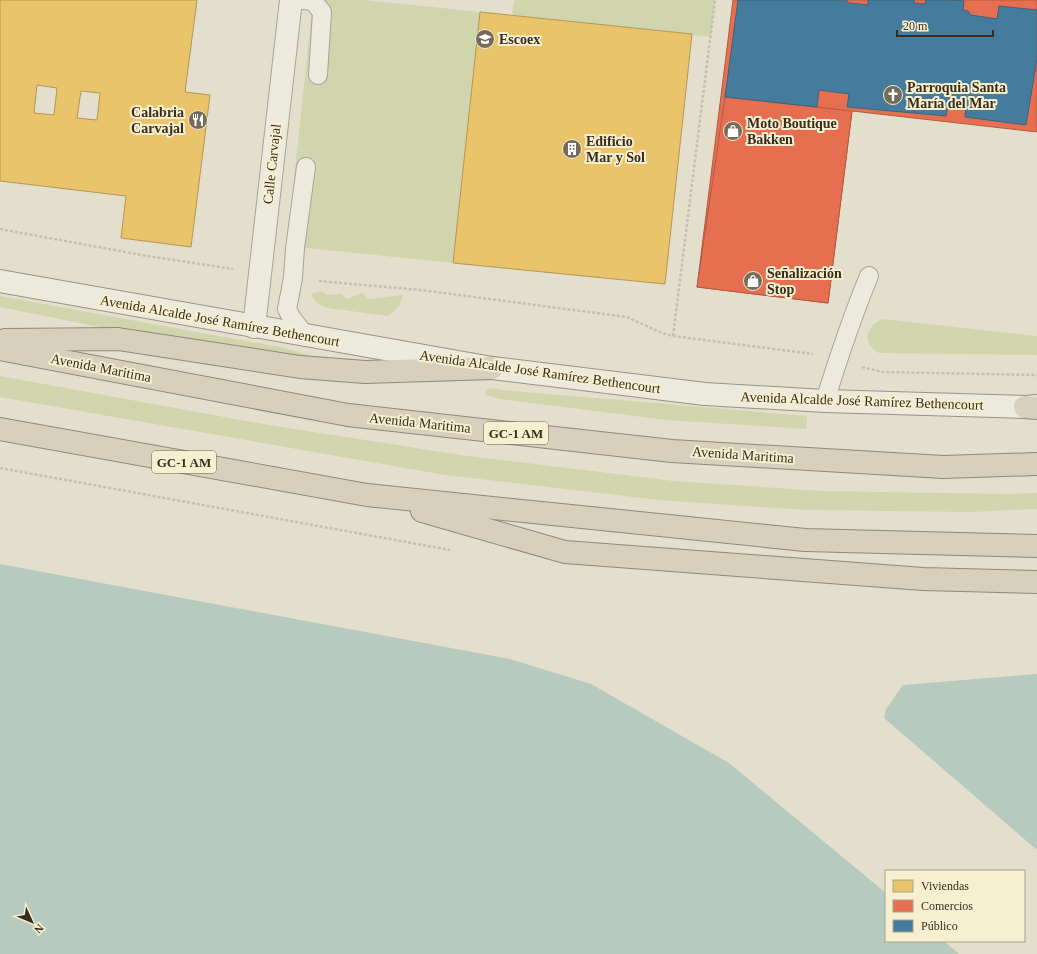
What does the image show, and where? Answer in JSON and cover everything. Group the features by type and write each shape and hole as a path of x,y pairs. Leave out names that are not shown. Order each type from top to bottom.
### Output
{"highway":[{"path":"0,340 118,339 300,367 365,372 492,368"},
{"name":"Avenida Maritima","path":"0,349 364,417 672,450 943,467 1037,464"},
{"name":"GC-1 AM","path":"0,429 367,495 805,540 1037,546"},
{"path":"367,495 565,552 923,579 1037,582"}],"street":[{"name":"Calle Carvajal","path":"254,327 291,0"},
{"name":"Avenida Alcalde José Ramírez Bethencourt","path":"0,282 492,368 705,394 825,401 1033,407"}],"lane":[{"path":"303,0 313,1 322,12 318,75"},
{"path":"306,166 295,248 293,278 287,309 291,317 306,336"},
{"path":"825,401 856,306 869,276"}],"path":[{"path":"673,336 715,0"},
{"path":"0,229 147,256 260,272"},
{"path":"293,278 421,290 627,317 662,333 673,336 809,353 838,358 863,368 882,372 1037,375"}],"green space":[{"path":"313,0 365,0 480,12 453,263 287,246"},
{"path":"514,0 715,0 711,37 512,15"},
{"path":"322,291 327,295 342,294 346,299 363,293 368,299 403,295 401,302 388,316 322,306 311,294"},
{"path":"0,296 285,348 309,355 309,358 285,358 95,326 0,307"},
{"path":"883,319 1037,336 1037,355 879,353 873,349 870,344 868,334 873,325"},
{"path":"0,376 269,425 461,455 674,481 822,491 1008,494 1037,493 1037,509 970,512 804,510 659,500 445,475 0,397"},
{"path":"492,388 807,416 806,429 666,420 500,399 485,395 487,390"}],"shaded area":[{"path":"0,564 510,659 591,684 729,763 885,892 885,942 945,942 959,954 0,954"},
{"path":"1037,674 1037,850 884,718 886,709 903,685"}],"building: Viviendas":[{"path":"0,0 197,0 185,92 210,95 191,247 121,238 126,196 0,181","holes":["37,85 57,88 54,115 34,113","81,91 100,93 97,120 77,118"]},
{"name":"Edificio Mar y Sol","path":"480,12 692,34 665,284 453,263"}],"building: Comercios":[{"path":"733,0 1037,0 1037,132 852,111 828,303 697,287"},
{"path":"725,97 852,111 828,303 697,287"}],"building: Público":[{"path":"738,0 846,0 849,3 868,5 868,0 914,0 914,3 925,4 926,0 964,1 963,10 968,11 971,15 997,19 999,6 1037,10 1037,59 1026,125 965,117 966,105 948,103 946,116 847,107 849,94 819,90 817,107 725,97"}],"place":[{"name":"Escoex","path":"485,39"},
{"name":"Parroquia Santa María del Mar","path":"893,95"},
{"name":"Calabria Carvajal","path":"198,120"},
{"name":"Moto Boutique Bakken","path":"733,131"},
{"name":"Edificio Mar y Sol","path":"572,149"},
{"name":"Señalización Stop","path":"753,281"}]}
